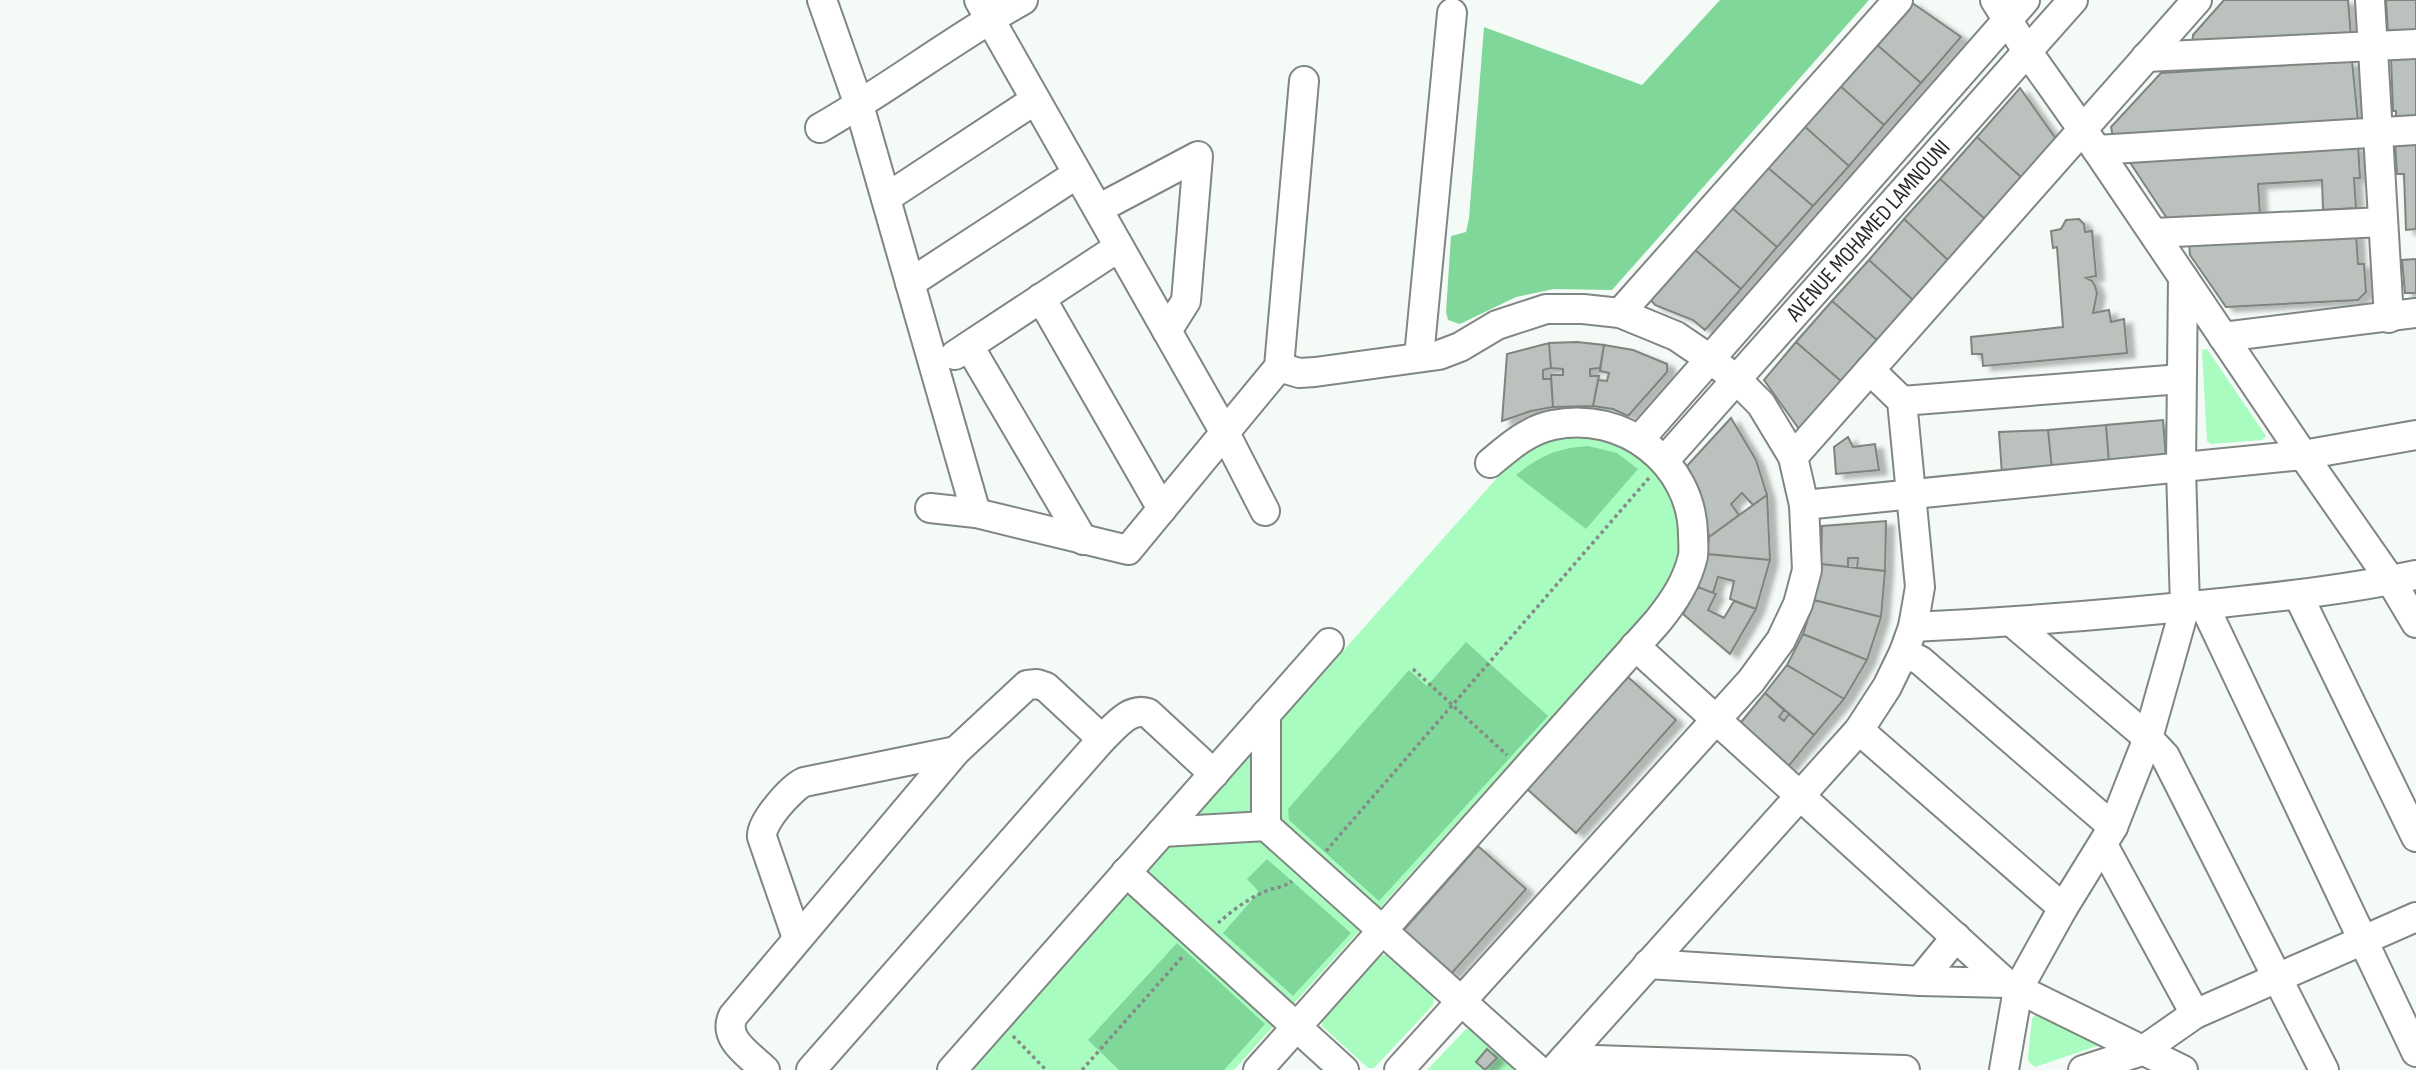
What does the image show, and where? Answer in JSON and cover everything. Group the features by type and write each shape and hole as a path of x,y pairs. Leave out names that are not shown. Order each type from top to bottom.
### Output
{"street":[{"path":"823,0 859,106 976,513"},
{"path":"820,128 859,106 984,9 1023,0"},
{"path":"1620,313 1898,0"},
{"path":"1972,0 2010,7 2027,51 2154,233 2303,455 2404,578 2416,622"},
{"name":"AVENUE MOHAMED LAMNOUNI","path":"1664,461 2073,0"},
{"path":"1793,457 1870,370 2090,140 2147,57 2197,0"},
{"path":"2370,0 2389,317"},
{"name":"AVENUE MOHAMED LAMNOUNI","path":"1639,440 2010,7"},
{"path":"984,9 1225,433 1265,512"},
{"path":"1419,358 1452,13"},
{"path":"2147,57 2416,44"},
{"path":"930,508 976,513 1128,550 1279,367 1304,81"},
{"path":"886,198 1035,100"},
{"path":"2090,140 2416,130"},
{"path":"1098,209 1198,156 1186,302 1167,331"},
{"path":"910,283 1077,174"},
{"path":"2154,233 2383,222"},
{"path":"935,368 1119,247"},
{"path":"2183,277 2181,468 2194,606 2416,1052"},
{"path":"1041,298 1162,509"},
{"path":"1279,367 1298,373 1315,372 1439,355 1460,347 1497,325 1546,309 1620,313 1676,336 1736,379 1761,404 1793,457 1800,477 1807,570 1798,604 1781,640 1751,681 1399,1070"},
{"path":"2223,337 2416,313"},
{"path":"969,346 1083,540"},
{"path":"1552,1066 1859,730 1887,687 1909,640 1920,587 1902,401 1870,370"},
{"path":"1902,401 2182,379"},
{"path":"1258,1070 1658,621 1681,590 1693,554 1693,516 1680,480 1656,450 1624,431 1589,422 1552,425 1518,439 1490,463"},
{"path":"1804,505 2303,455 2416,435"},
{"path":"1909,640 2012,622 2194,606 2404,578"},
{"path":"2298,594 2416,837"},
{"path":"2004,1070 2012,986 2108,836 2148,738 2194,606"},
{"path":"2012,622 2148,738 2165,756 2324,1070"},
{"path":"1909,640 1922,661 2108,836 2194,1014"},
{"path":"952,1070 1329,643"},
{"path":"1635,646 2012,986 2183,1070"},
{"path":"765,1070 732,1038 729,1022 956,751 1027,685 1032,684 1046,687 1102,739"},
{"path":"811,1070 1102,739 1128,715 1141,711 1147,713 1214,774"},
{"path":"1266,714 1266,826"},
{"path":"1859,730 2063,908"},
{"path":"797,938 762,837 761,828 766,821 801,783 956,751"},
{"path":"1162,832 1266,826 1462,1002 1552,1066 1905,1070"},
{"path":"1126,872 1344,1070"},
{"path":"2083,1070 2142,1051 2194,1014 2416,917"},
{"path":"1920,981 1956,937"},
{"path":"1648,964 2012,986"}],"path":[{"path":"1082,1070 1198,940 1238,906 1267,890 1284,887 1312,867 1664,461"},
{"path":"1413,668 1524,771"},
{"path":"997,1020 1046,1070"}],"green space":[{"path":"1720,0 1869,0 1612,290 1554,289 1516,297 1460,324 1448,320 1446,312 1451,236 1466,232 1469,218 1484,27 1642,85"},
{"path":"2207,349 2266,436 2262,440 2211,444 2207,441 2202,350"},
{"path":"1594,434 1621,442 1639,452 1663,476 1672,491 1682,524 1682,541 1679,561 1668,588 1234,1070 970,1070 1505,469 1536,446 1546,442 1567,436"},
{"path":"1588,446 1617,453 1638,469 1586,529 1516,475 1549,454"},
{"path":"1466,642 1548,716 1379,901 1289,820 1288,809 1409,670 1427,686"},
{"path":"1267,859 1351,933 1293,996 1223,933 1259,892 1247,879"},
{"path":"1177,943 1265,1024 1224,1070 1119,1070 1088,1040"},
{"path":"1382,955 1389,955 1434,997 1433,1005 1374,1068 1368,1068 1322,1026 1323,1019"},
{"path":"2035,1015 2100,1042 2100,1045 2035,1067 2028,1058 2032,1019"},
{"path":"1466,1029 1471,1030 1519,1070 1427,1070"}],"building":[{"path":"2224,0 2348,0 2351,37 2192,46 2193,35"},
{"path":"2386,0 2416,0 2416,32 2388,34"},
{"path":"1911,2 1961,37 1921,83 1875,43"},
{"path":"1875,43 1921,83 1884,125 1838,84"},
{"path":"2416,56 2416,117 2396,118 2396,111 2393,111 2391,58"},
{"path":"2352,61 2358,121 2113,137 2111,127 2161,73"},
{"path":"1838,84 1884,125 1849,166 1803,125"},
{"path":"2020,88 2056,139 2022,178 1977,137"},
{"path":"1803,125 1849,166 1813,206 1767,167"},
{"path":"1977,137 2022,178 1985,219 1940,179"},
{"path":"2416,141 2416,229 2406,230 2404,174 2397,174 2395,142"},
{"path":"2358,145 2360,178 2354,178 2356,208 2323,210 2322,180 2258,184 2260,215 2168,220 2129,161"},
{"path":"1767,167 1813,206 1777,247 1731,207"},
{"path":"1940,179 1985,219 1948,260 1904,219"},
{"path":"1731,207 1777,247 1741,289 1694,249"},
{"path":"1904,219 1948,260 1913,300 1869,260"},
{"path":"2079,219 2084,224 2085,232 2092,231 2096,276 2086,278 2092,281 2097,293 2093,313 2109,310 2111,322 2124,319 2127,353 1983,366 1982,354 1972,354 1971,337 2063,327 2057,247 2053,248 2051,231 2061,229 2066,220"},
{"path":"2356,233 2358,264 2364,264 2366,292 2358,300 2226,307 2190,255 2189,243"},
{"path":"1694,249 1741,289 1705,330 1693,320 1655,305 1650,299"},
{"path":"2416,259 2416,293 2405,293 2402,260"},
{"path":"1869,260 1913,300 1877,340 1832,301"},
{"path":"1832,301 1877,340 1841,381 1796,342"},
{"path":"1796,342 1841,381 1799,429 1764,380"},
{"path":"1549,343 1604,345 1600,368 1590,369 1590,376 1599,376 1593,406 1553,407 1551,375 1563,375 1563,369 1551,368"},
{"path":"1549,343 1551,368 1543,370 1543,379 1551,379 1553,407 1502,421 1507,354"},
{"path":"1604,345 1633,350 1667,364 1667,372 1628,416 1613,409 1593,406 1598,380 1607,381 1609,373 1600,371"},
{"path":"1731,418 1756,460 1767,495 1753,505 1742,493 1731,504 1739,515 1709,537 1699,489 1687,466"},
{"path":"2163,420 2166,459 2109,463 2106,425"},
{"path":"2106,425 2109,463 2052,469 2048,430"},
{"path":"2048,430 2052,469 2002,475 1999,432"},
{"path":"1848,437 1853,447 1875,444 1879,470 1836,474 1834,447"},
{"path":"1767,495 1770,560 1707,554 1709,537"},
{"path":"1886,521 1885,571 1857,568 1858,558 1848,558 1848,567 1821,564 1822,526"},
{"path":"1707,554 1770,560 1756,609 1730,599 1734,581 1718,577 1713,593 1698,587"},
{"path":"1821,564 1885,571 1881,617 1814,600"},
{"path":"1698,587 1716,594 1708,610 1724,618 1734,601 1756,609 1730,654 1683,614"},
{"path":"1814,600 1881,617 1867,660 1803,634"},
{"path":"1803,634 1867,660 1844,699 1787,665"},
{"path":"1787,665 1844,699 1814,735 1765,693"},
{"path":"1628,677 1676,720 1576,833 1527,789"},
{"path":"1765,693 1784,710 1779,717 1784,721 1789,714 1814,735 1787,768 1738,726"},
{"path":"1478,846 1526,889 1451,974 1403,931"},
{"path":"1487,1049 1497,1058 1485,1070 1476,1062"}]}
